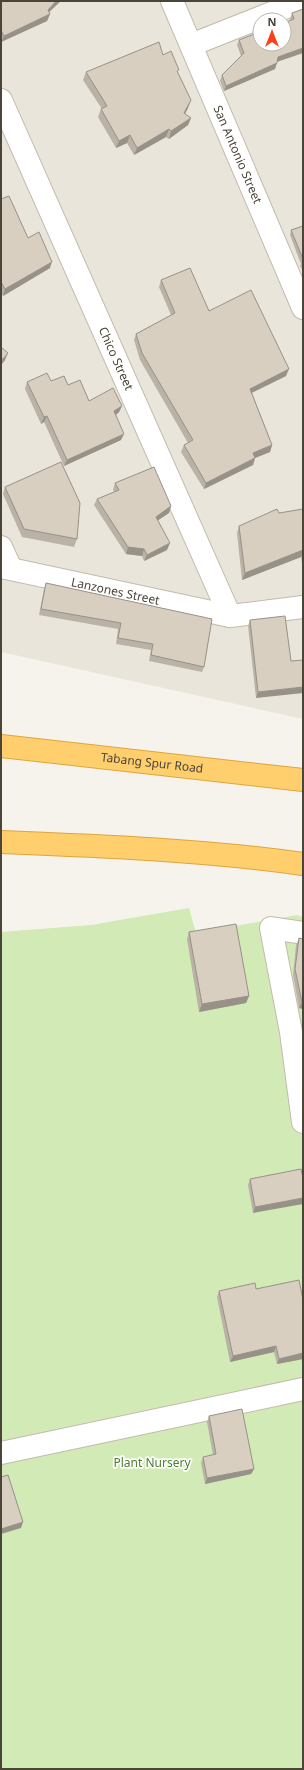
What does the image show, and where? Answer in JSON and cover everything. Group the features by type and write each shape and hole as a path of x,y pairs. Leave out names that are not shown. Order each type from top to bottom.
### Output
{"highway":[{"name":"Tabang Spur Road","path":"1,746 303,780"},
{"path":"1,842 76,845 246,856 303,864"}],"street":[{"name":"San Antonio Street","path":"172,1 303,308"},
{"path":"191,44 302,1"},
{"name":"Chico Street","path":"1,100 230,616"},
{"path":"1,547 6,568"},
{"name":"Lanzones Street","path":"6,568 230,616 303,607"},
{"path":"303,933 271,928 300,1083 303,1122"},
{"path":"1,1453 303,1389"}],"shaded area":[{"path":"1,1 303,1 303,719 1,652"}],"green space":[{"name":"Plant Nursery","path":"189,908 196,933 297,915 303,917 303,1769 1,1769 1,932 91,925"}],"building":[{"path":"1,1 56,1 48,10 50,14 4,36 1,30"},
{"path":"303,9 303,48 292,52 292,20 294,19 292,13"},
{"path":"252,35 252,52 292,52 278,57 277,63 226,86 222,75 244,53 239,40"},
{"path":"159,42 163,55 171,51 179,70 177,71 191,100 184,113 191,118 171,131 169,129 137,148 130,135 119,141 101,109 107,106 86,72"},
{"path":"9,196 28,238 39,232 52,262 5,289 1,282 1,199"},
{"path":"303,226 303,259 291,230"},
{"path":"190,268 209,311 251,290 289,369 250,389 272,445 253,453 255,458 206,483 184,445 193,440 142,353 136,334 175,313 161,280"},
{"path":"1,347 8,353 3,359 1,358"},
{"path":"47,373 51,381 64,376 68,385 80,380 89,401 113,388 122,406 114,411 124,434 67,460 47,416 44,417 27,382"},
{"path":"61,462 80,503 77,539 24,529 5,487"},
{"path":"154,467 171,506 156,517 170,543 147,555 144,549 128,547 97,499 119,490 115,483"},
{"path":"277,509 279,513 303,509 303,550 245,573 239,526"},
{"path":"46,583 212,619 204,667 151,655 153,644 118,638 121,623 41,609"},
{"path":"285,616 291,661 303,660 303,687 258,692 250,620"},
{"path":"236,924 249,996 202,1004 189,932"},
{"path":"299,938 303,939 303,1002 295,969"},
{"path":"301,1169 303,1178 303,1198 255,1207 250,1179"},
{"path":"299,1280 303,1300 303,1353 279,1359 276,1346 233,1356 219,1291 255,1283 256,1289"},
{"path":"242,1409 254,1469 207,1478 203,1457 216,1454 209,1416"},
{"path":"8,1475 23,1522 1,1529 1,1477"}]}
